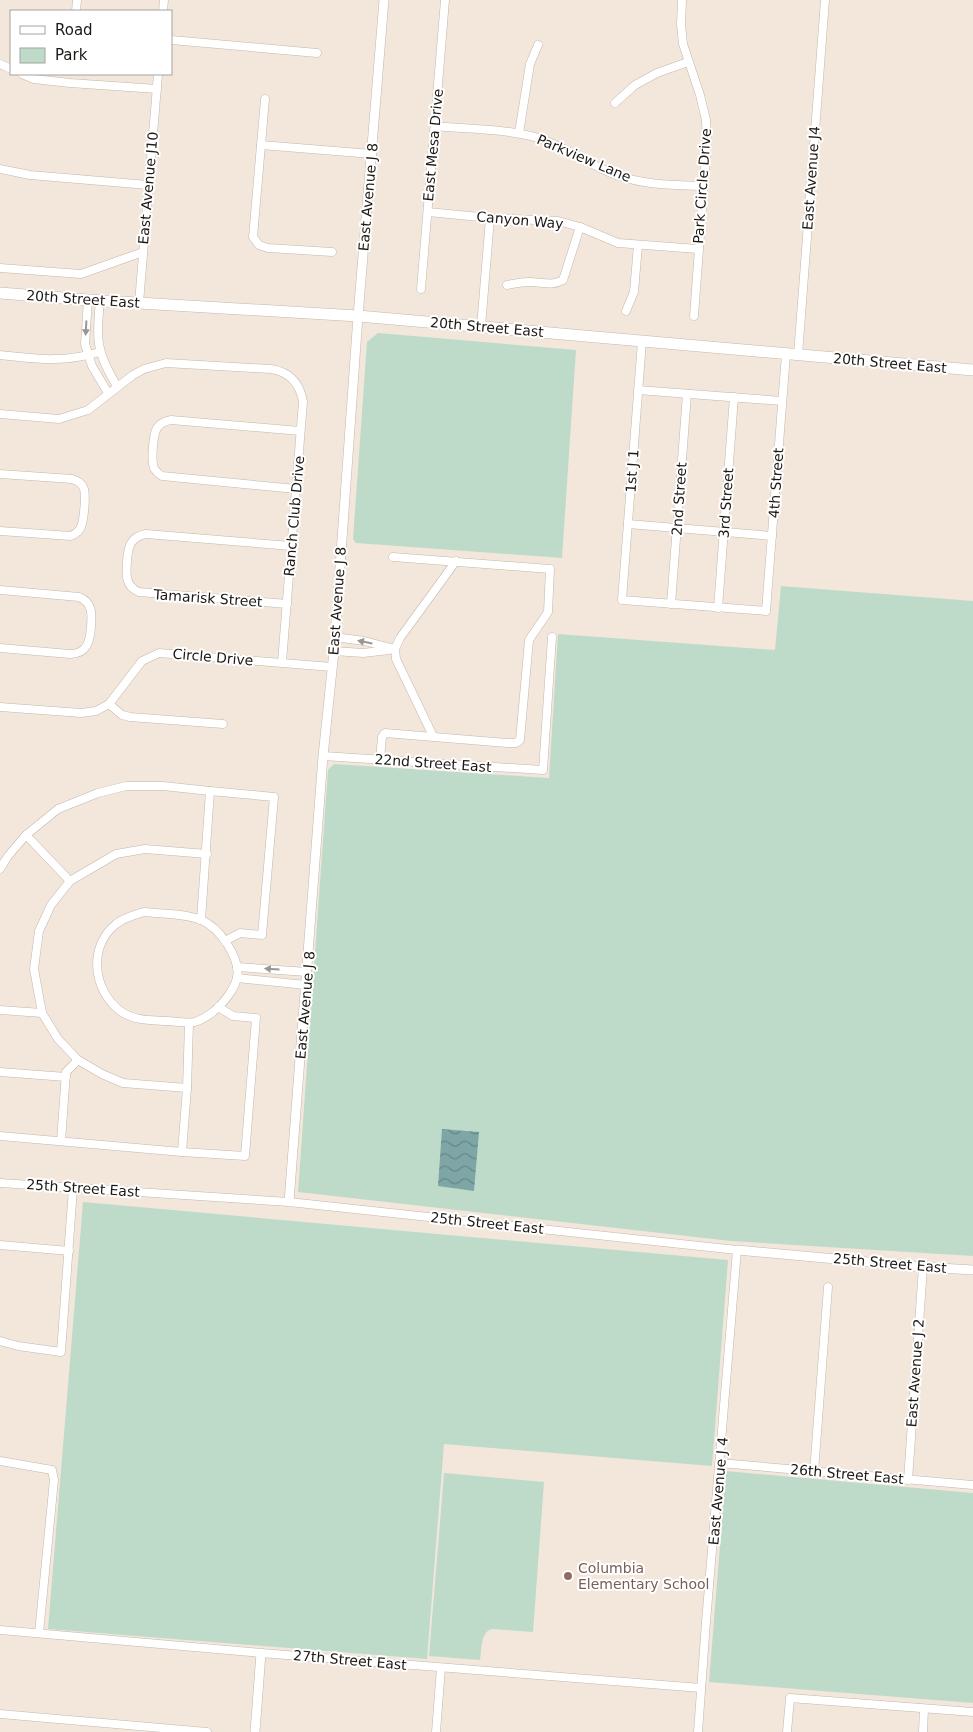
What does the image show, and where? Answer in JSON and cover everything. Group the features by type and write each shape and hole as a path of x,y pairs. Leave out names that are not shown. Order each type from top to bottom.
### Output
{"main road":[{"name":"20th Street East","path":"0,293 100,301 358,316 973,370"}],"street":[{"name":"East Avenue J 8","path":"289,1202 384,0"},
{"name":"East Mesa Drive","path":"421,289 444,0"},
{"name":"Park Circle Drive","path":"682,0 680,24 683,44 706,120 694,316"},
{"name":"East Avenue J4","path":"798,356 825,0"},
{"path":"172,40 317,53"},
{"path":"519,133 530,64 538,45"},
{"path":"615,103 635,85 657,73 688,62"},
{"path":"24,75 34,79 70,83 157,89"},
{"path":"70,83 71,75"},
{"name":"East Avenue J10","path":"139,303 158,75"},
{"path":"265,99 253,237 259,245 268,248 332,252"},
{"name":"Parkview Lane","path":"435,126 519,133 540,138 616,175 664,185 702,186"},
{"path":"261,144 372,154"},
{"path":"0,169 30,176 148,185"},
{"name":"Canyon Way","path":"428,212 490,218 558,221 580,227 618,243 698,249"},
{"path":"481,327 490,218"},
{"path":"508,285 529,282 550,284 563,280 580,227"},
{"path":"626,311 634,292 638,245"},
{"path":"0,268 81,274 143,252"},
{"path":"88,300 85,344 92,366 108,393"},
{"path":"0,414 59,419 88,410 117,386 107,369 97,343 100,301"},
{"name":"1st J 1","path":"642,341 622,600 671,604"},
{"path":"0,356 56,360 88,356 100,352"},
{"name":"4th Street","path":"718,608 766,611 786,354"},
{"name":"Ranch Club Drive","path":"117,386 144,369 166,363 271,370 287,374 294,379 302,394 303,402 282,662"},
{"path":"638,390 782,401"},
{"name":"2nd Street","path":"671,604 687,394"},
{"name":"3rd Street","path":"718,608 734,398"},
{"path":"296,489 166,478 159,474 153,464 154,436 158,426 171,420 300,431"},
{"path":"0,474 72,479 78,481 82,486 85,496 82,525 78,532 71,536 0,531"},
{"path":"628,524 772,536"},
{"name":"Tamarisk Street","path":"287,604 139,592 131,587 127,581 127,558 131,542 138,536 146,534 291,546"},
{"path":"380,759 382,737 385,733 507,743 516,743 520,740 529,640 548,612 550,570 393,557"},
{"path":"433,736 396,658 394,649 456,561"},
{"path":"0,590 79,597 87,602 92,613 89,642 85,649 78,653 0,648"},
{"path":"671,604 718,608"},
{"path":"335,637 364,641 394,649"},
{"name":"22nd Street East","path":"323,756 543,770 552,637"},
{"path":"334,651 363,653 394,649"},
{"name":"Circle Drive","path":"109,704 142,660 159,653 332,667"},
{"path":"0,706 86,713 101,709 109,704 122,715 223,724"},
{"path":"0,869 8,856 26,835 58,809 98,793 126,786 163,786 274,797 262,935 240,933 225,940"},
{"path":"201,920 210,791"},
{"path":"26,835 70,881"},
{"path":"187,1088 123,1082 102,1074 78,1060 58,1039 42,1013 34,969 39,931 51,905 70,881 116,854 146,849 207,854"},
{"path":"144,912 184,916 201,920 216,928 225,940 237,968 237,978 226,999 201,1021 189,1023 138,1019 120,1011 103,992 96,970 98,952 104,939 115,924 128,916 144,912"},
{"path":"237,968 307,972"},
{"path":"237,978 306,985"},
{"path":"0,1136 245,1156 256,1018 233,1016 218,1007"},
{"path":"0,1010 42,1013"},
{"path":"182,1152 187,1088 189,1023"},
{"path":"61,1141 66,1072 78,1060"},
{"path":"0,1072 66,1077"},
{"name":"25th Street East","path":"0,1183 289,1202 738,1250 973,1270"},
{"path":"0,1341 18,1346 61,1352 73,1188"},
{"path":"0,1245 68,1251"},
{"name":"East Avenue J 4","path":"698,1732 738,1250"},
{"name":"East Avenue J 2","path":"908,1480 923,1267"},
{"path":"814,1472 828,1287"},
{"path":"0,1461 52,1470 54,1480 39,1633"},
{"name":"26th Street East","path":"720,1463 973,1486"},
{"name":"27th Street East","path":"0,1630 441,1668 701,1688"},
{"path":"255,1732 261,1653"},
{"path":"436,1732 441,1668"},
{"path":"788,1732 790,1698 973,1712"},
{"path":"923,1732 924,1709"},
{"path":"0,1714 207,1732"}],"green space":[{"path":"378,333 576,350 562,558 356,543 353,539 367,342"},
{"path":"781,586 973,601 973,1256 731,1241 298,1192 328,770 334,764 549,778 558,634 775,650"},
{"path":"83,1202 728,1260 712,1466 444,1444 427,1659 48,1629"},
{"path":"726,1471 973,1493 973,1703 709,1682"},
{"path":"444,1473 544,1482 533,1632 492,1629 488,1631 483,1637 480,1660 429,1656"}],"water":[{"path":"442,1129 479,1132 474,1191 438,1186"}],"place":[{"name":"Columbia Elementary School","path":"568,1576"}]}
